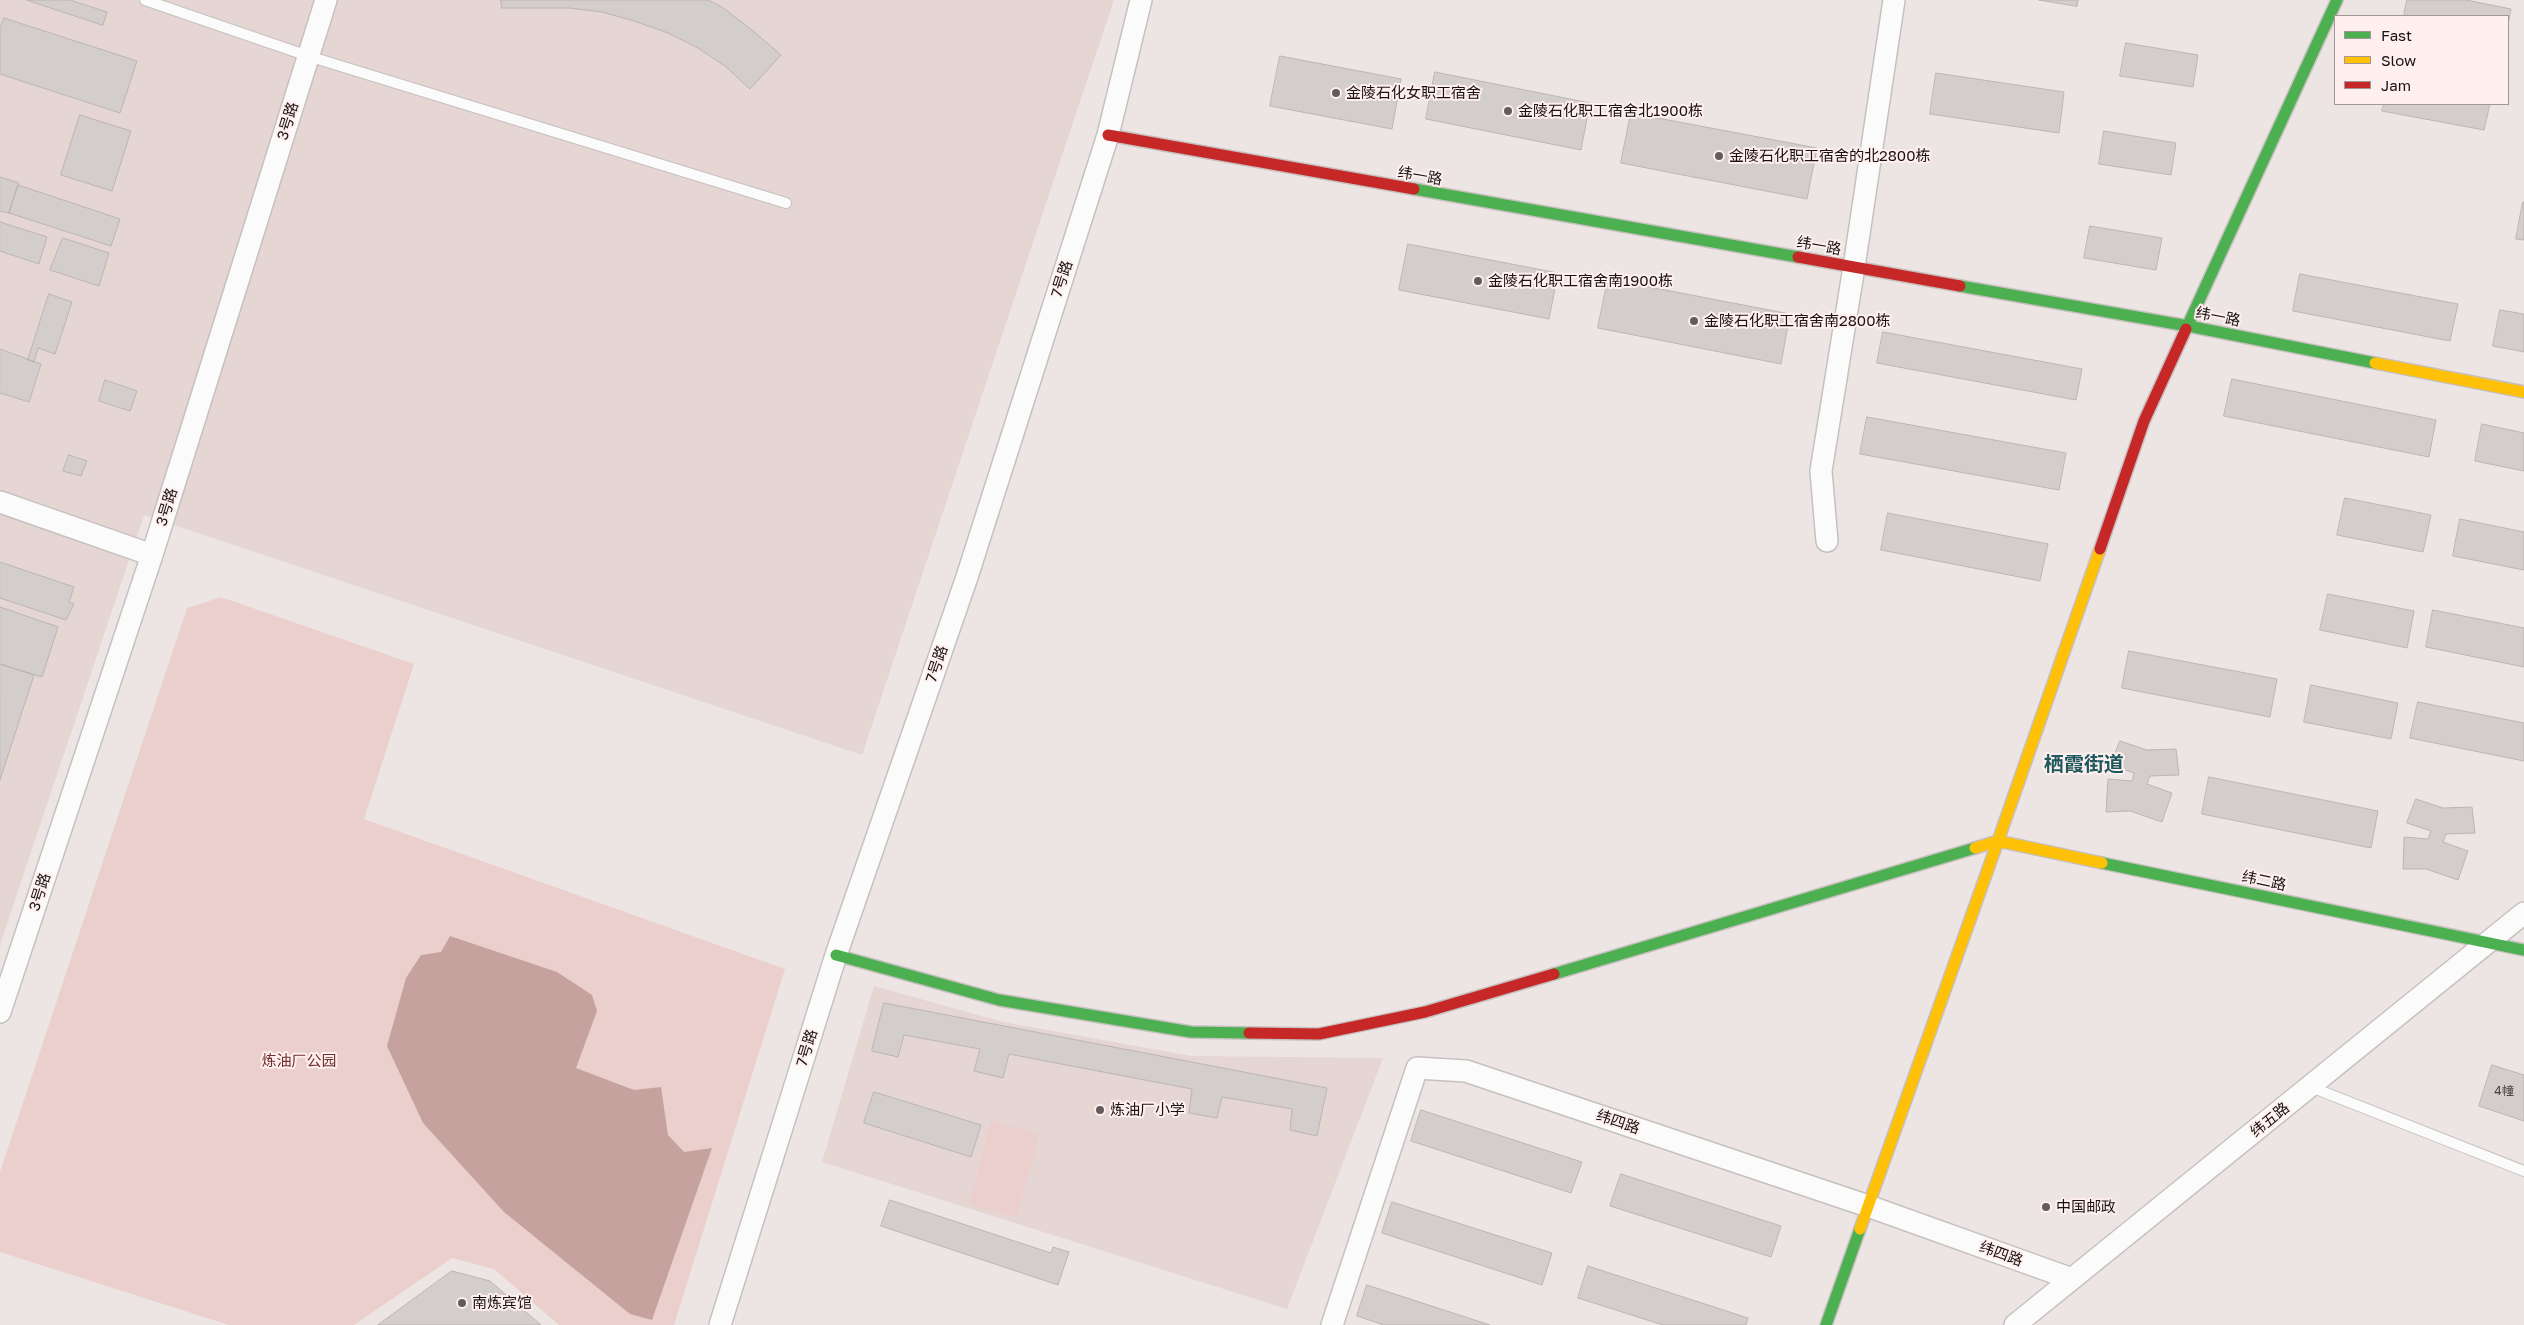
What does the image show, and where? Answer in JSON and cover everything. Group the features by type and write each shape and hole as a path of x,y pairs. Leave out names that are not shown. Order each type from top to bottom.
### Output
{"street":[{"name":"3号路","path":"0,1012 6,976 152,555 326,0"},
{"name":"7号路","path":"720,1325 836,955 967,576 1108,135 1141,0"},
{"path":"1827,541 1820,470 1854,268 1894,0"},
{"path":"1826,1325 1998,841 2144,421 2337,0"},
{"name":"纬一路","path":"1108,135 2188,326 2524,392"},
{"path":"0,502 152,555"},
{"path":"836,955 999,1000 1172,1029 1191,1032 1319,1034 1425,1012 1998,841"},
{"name":"纬二路","path":"1998,841 2524,950"},
{"name":"纬五路","path":"2015,1325 2524,913"},
{"name":"纬四路","path":"1332,1325 1417,1068 1466,1071 1868,1206 2072,1279"}],"lane":[{"path":"145,0 308,56 786,202"},
{"path":"2311,1087 2524,1171"}],"shaded area":[{"path":"0,0 1114,0 862,755 144,515 0,945"},
{"path":"450,936 557,972 592,995 597,1011 576,1068 634,1090 661,1087 668,1135 684,1152 712,1148 652,1320 630,1314 504,1212 423,1123 387,1046 406,978 421,955 441,952"},
{"name":"炼油厂小学","path":"874,986 1003,1022 1192,1056 1383,1058 1287,1309 822,1162"}],"green space":[{"name":"炼油厂公园","path":"221,597 414,664 364,819 785,969 674,1325 559,1325 494,1269 452,1258 354,1325 229,1325 0,1252 0,1172 187,608"},
{"path":"991,1121 1039,1134 1017,1217 969,1205"}],"building":[{"path":"27,0 70,0 107,12 103,25"},
{"path":"501,0 708,0 722,7 781,55 750,89 725,66 698,48 668,33 602,12 569,8 502,8"},
{"path":"2039,0 2078,0 2077,6"},
{"path":"2407,0 2466,0 2511,9 2509,20 2509,15 2404,15"},
{"path":"4,18 137,61 120,113 0,74 0,29"},
{"path":"2126,43 2198,55 2193,87 2120,76"},
{"name":"金陵石化女职工宿舍","path":"1280,56 1401,79 1392,129 1270,106"},
{"name":"金陵石化职工宿舍北1900栋","path":"1435,72 1590,103 1581,150 1426,119"},
{"path":"1936,73 2064,92 2059,133 1930,114"},
{"path":"2384,105 2490,105 2484,130 2382,111"},
{"name":"金陵石化职工宿舍的北2800栋","path":"1631,113 1817,148 1807,199 1621,163"},
{"path":"80,115 131,131 112,191 61,175"},
{"path":"2104,131 2176,143 2171,175 2099,164"},
{"path":"0,177 19,183 9,213 0,211"},
{"path":"18,185 120,219 111,246 9,213"},
{"path":"2524,202 2524,240 2516,239"},
{"path":"0,222 47,237 39,264 0,251"},
{"path":"2090,226 2162,238 2156,270 2084,258"},
{"path":"63,238 109,253 99,286 50,270"},
{"name":"金陵石化职工宿舍南1900栋","path":"1408,244 1558,273 1549,319 1399,290"},
{"path":"2300,274 2458,304 2450,341 2293,311"},
{"name":"金陵石化职工宿舍南2800栋","path":"1608,279 1790,314 1781,364 1598,328"},
{"path":"49,294 72,302 55,354 38,348 34,362 28,360"},
{"path":"2500,310 2524,314 2524,352 2493,346"},
{"path":"1883,332 2082,369 2076,400 1877,363"},
{"path":"0,349 41,364 29,402 0,393"},
{"path":"2232,379 2436,420 2429,457 2224,416"},
{"path":"105,380 137,391 130,411 99,401"},
{"path":"1867,417 2066,453 2059,490 1860,454"},
{"path":"2482,424 2524,433 2524,471 2475,461"},
{"path":"69,455 87,461 81,476 63,471"},
{"path":"2345,498 2431,515 2423,552 2337,535"},
{"path":"1888,513 2048,544 2040,581 1881,550"},
{"path":"2460,519 2524,532 2524,570 2453,556"},
{"path":"0,562 74,587 69,602 74,604 66,620 0,598"},
{"path":"2328,594 2414,611 2407,648 2320,630"},
{"path":"0,607 58,627 42,677 0,664"},
{"path":"2433,610 2524,628 2524,667 2426,647"},
{"path":"2129,651 2277,679 2270,717 2122,688"},
{"path":"0,664 34,675 0,780"},
{"path":"2311,685 2398,703 2391,739 2304,722"},
{"path":"2418,702 2524,723 2524,761 2410,738"},
{"path":"2120,741 2147,750 2176,749 2179,775 2150,776 2147,784 2172,793 2162,822 2130,811 2106,812 2108,779 2132,781 2134,773 2111,765"},
{"path":"2209,777 2378,811 2371,848 2202,814"},
{"path":"2416,799 2443,808 2472,807 2475,833 2446,834 2443,842 2468,851 2458,880 2426,869 2403,869 2404,837 2428,839 2431,831 2407,823"},
{"path":"884,1003 1327,1088 1317,1136 1290,1130 1292,1109 1222,1097 1217,1118 1189,1113 1192,1089 1009,1054 1003,1078 974,1071 980,1049 904,1035 898,1057 872,1051"},
{"path":"2492,1065 2524,1075 2524,1121 2479,1106"},
{"path":"874,1092 981,1125 971,1157 864,1123"},
{"path":"1421,1110 1582,1162 1571,1193 1411,1141"},
{"path":"1621,1174 1781,1226 1771,1257 1610,1206"},
{"path":"890,1200 1051,1253 1053,1247 1069,1252 1058,1285 881,1226"},
{"path":"1392,1202 1552,1253 1542,1285 1382,1233"},
{"path":"1588,1266 1748,1318 1746,1325 1663,1325 1578,1298"},
{"name":"南炼宾馆","path":"452,1271 490,1281 541,1325 378,1325"},
{"path":"1367,1285 1490,1325 1384,1325 1357,1316"}],"traffic: fast":[{"path":"2186,329 2337,0"},
{"path":"1414,189 1798,257"},
{"path":"1960,286 2188,326 2375,363"},
{"path":"1554,974 1975,848"},
{"path":"2102,863 2524,950"},
{"path":"836,955 999,1000 1191,1032 1249,1033"},
{"path":"1826,1325 1860,1229"}],"traffic: slow":[{"path":"2375,363 2524,392"},
{"path":"2100,549 1998,841 2102,863"},
{"path":"1860,1229 1998,841 1975,848"}],"traffic: jam":[{"path":"1108,135 1414,189"},
{"path":"1798,257 1960,286"},
{"path":"2100,549 2144,421 2186,329"},
{"path":"1249,1033 1319,1034 1425,1012 1554,974"}],"place":[{"name":"金陵石化女职工宿舍","path":"1336,93"},
{"name":"金陵石化职工宿舍北1900栋","path":"1508,111"},
{"name":"金陵石化职工宿舍的北2800栋","path":"1719,156"},
{"name":"金陵石化职工宿舍南1900栋","path":"1478,281"},
{"name":"金陵石化职工宿舍南2800栋","path":"1694,321"},
{"name":"炼油厂小学","path":"1100,1110"},
{"name":"中国邮政","path":"2046,1207"},
{"name":"南炼宾馆","path":"462,1303"}],"district":[{"name":"栖霞街道","path":"2084,765"}]}
